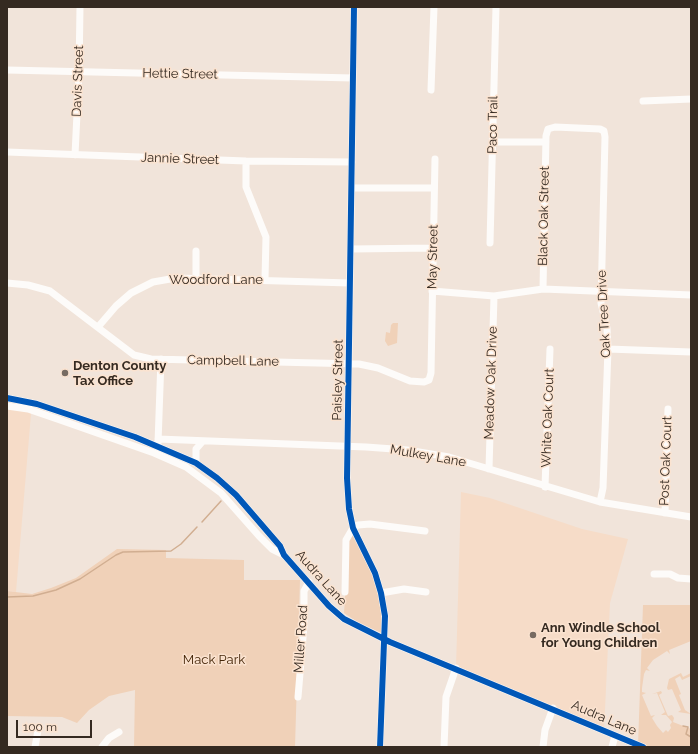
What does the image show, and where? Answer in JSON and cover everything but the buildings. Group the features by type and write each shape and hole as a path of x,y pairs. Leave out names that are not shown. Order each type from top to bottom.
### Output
{"street":[{"name":"Davis Street","path":"75,156 80,7"},
{"name":"Paisley Street","path":"354,7 348,447 349,502 353,528 376,573 382,593 385,616 380,747"},
{"path":"431,90 434,7"},
{"name":"Paco Trail","path":"490,244 496,7"},
{"name":"Hettie Street","path":"7,70 353,78"},
{"path":"643,100 691,99"},
{"name":"Oak Tree Drive","path":"546,142 548,129 555,127 600,128 604,131 605,137 601,303 607,328 608,349 603,488 600,502"},
{"path":"493,142 546,142"},
{"name":"Black Oak Street","path":"543,289 546,142"},
{"name":"Jannie Street","path":"7,152 75,156 246,161 352,162"},
{"name":"May Street","path":"431,356 435,159"},
{"path":"246,161 246,187 266,237 264,279"},
{"path":"352,188 434,188"},
{"path":"351,249 433,248"},
{"path":"196,251 196,278"},
{"name":"Woodford Lane","path":"98,327 116,306 131,293 153,282 176,278 196,278 264,279 350,283"},
{"name":"Campbell Lane","path":"7,283 28,285 50,291 134,355 151,359 367,365 419,383 429,380 431,356"},
{"path":"432,292 494,296 543,289 691,295"},
{"name":"Meadow Oak Drive","path":"489,470 494,296"},
{"name":"White Oak Court","path":"544,487 550,349"},
{"path":"608,349 691,352"},
{"path":"154,453 158,442 161,359"},
{"name":"Audra Lane","path":"7,398 37,404 158,442 196,463 217,478 236,495 280,546 284,555 344,619 384,639 553,708 643,747"},
{"name":"Audra Lane","path":"7,406 28,409 154,453 186,467 221,493 272,549 284,555"},
{"name":"Post Oak Court","path":"665,514 668,409"},
{"path":"60,420 64,413"},
{"path":"196,463 196,449 203,441"},
{"name":"Mulkey Lane","path":"158,442 203,441 348,447 420,452 448,458 600,502 665,514 691,517"},
{"path":"245,519 252,512"},
{"path":"345,592 346,540 353,528 358,525 370,524 425,531"},
{"path":"654,574 670,574 678,578 691,579"},
{"name":"Miller Road","path":"298,697 304,626 304,592 309,582"},
{"path":"382,593 404,589 426,592"},
{"path":"444,747 446,697 456,668"},
{"path":"543,747 545,730 553,708"},
{"path":"35,747 38,730"},
{"path":"102,747 109,738 119,732"},
{"path":"612,747 615,736"}],"shaded area":[{"path":"7,398 32,402 16,592 7,591"},
{"name":"Ann Windle School for Young Children","path":"461,492 490,498 582,529 628,539 610,603 604,731 456,668"}],"green space":[{"path":"393,323 398,323 397,343 388,346 385,341 386,332 390,333 391,325"},
{"path":"353,528 375,573 384,634 359,623 344,613 347,563 346,540"},
{"name":"Mack Park","path":"117,549 166,550 166,558 244,560 244,580 300,580 295,747 134,747 135,690 109,696 89,710 77,723 62,717 7,716 7,591 32,594 51,588 76,578"},
{"path":"643,605 691,605 691,641 669,650 670,654 667,651 653,660 647,668 650,671 646,670 644,674 642,692 646,693 642,695 651,716 655,715 652,718 657,726 663,733 666,730 668,732 671,728 670,725 672,722 666,715 661,715 665,712 657,693 652,694 661,691 662,693 659,695 668,716 672,715 674,718 673,722 691,729 691,747 643,747 638,745"},
{"path":"681,673 683,677 691,673 691,676 682,680 680,676 675,679 685,710 691,714 678,712 681,710 672,689 668,690 667,688 669,679"}],"waterway":[{"path":"202,522 221,501"},
{"path":"7,597 33,596 56,590 80,579 123,552 171,551 181,544 197,527"},
{"path":"683,726 688,727 686,734 691,737"}],"cycle path":[{"path":"354,7 347,478 349,509 353,528 375,573 381,593 385,616 380,747"},
{"path":"7,398 37,404 135,437 196,463 217,478 236,495 280,546 284,555 329,606 344,619 390,642 643,747"}],"place":[{"name":"Denton County Tax Office","path":"65,373"},
{"name":"Ann Windle School for Young Children","path":"533,635"}]}
